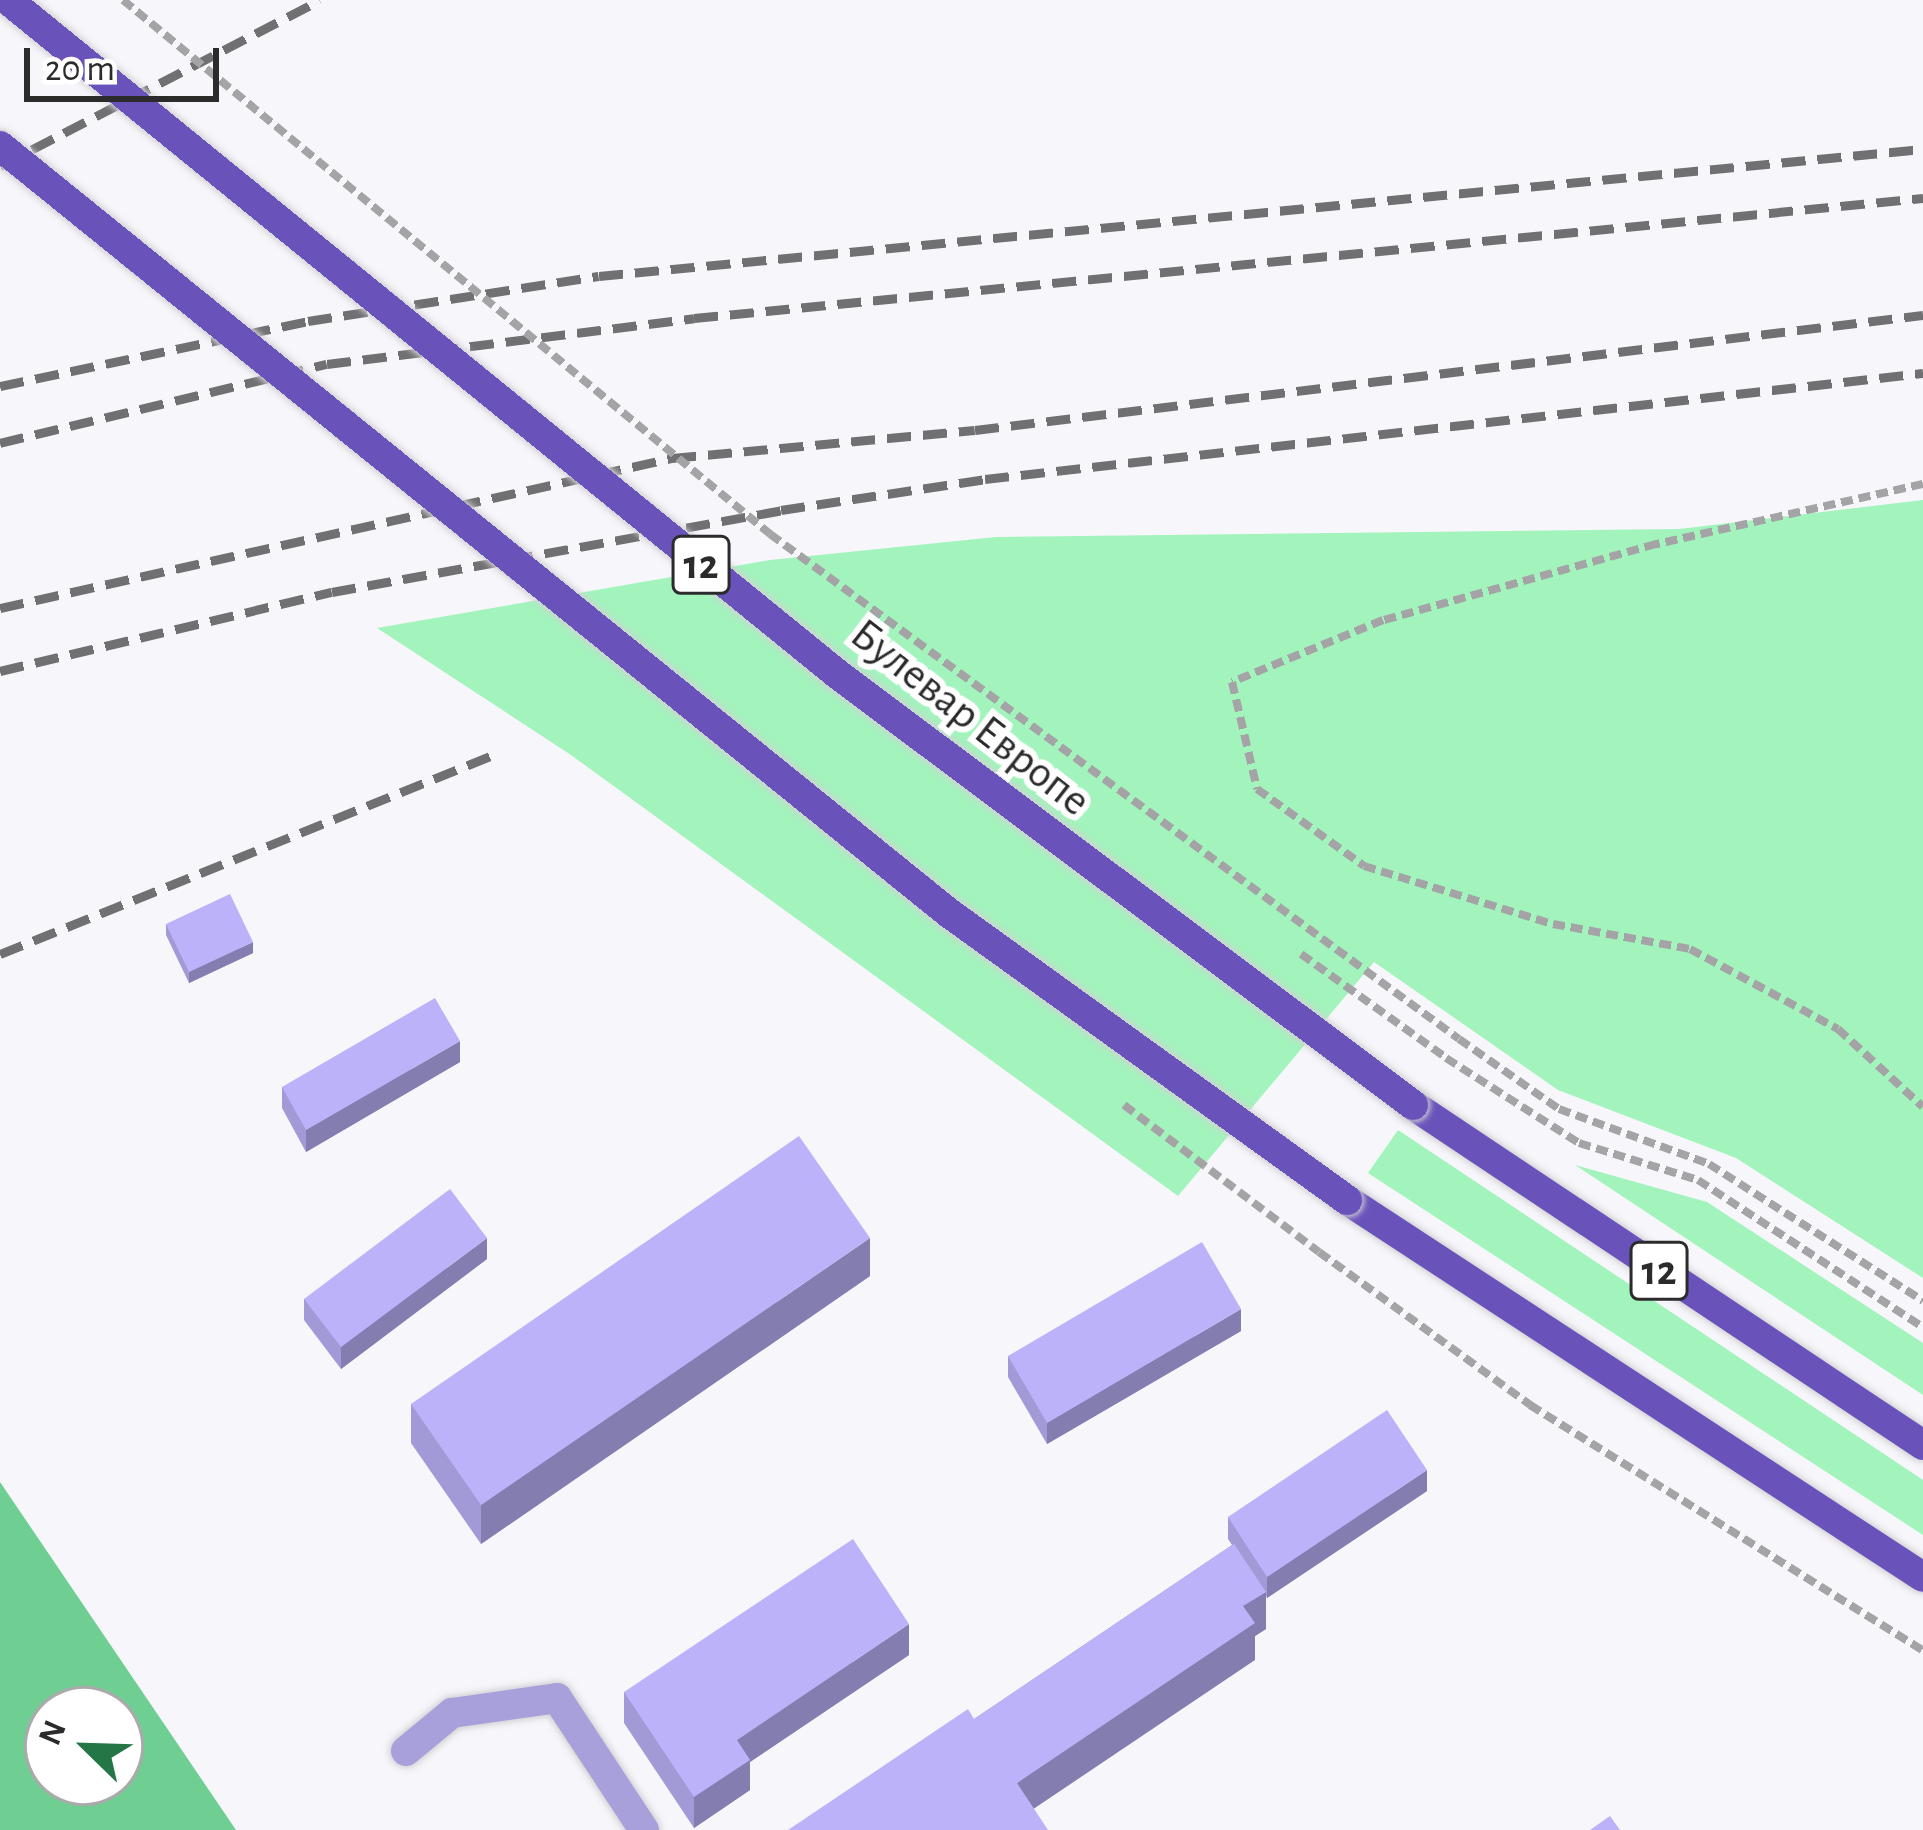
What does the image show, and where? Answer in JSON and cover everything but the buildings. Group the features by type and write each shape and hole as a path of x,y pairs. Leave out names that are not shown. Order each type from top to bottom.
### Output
{"main road":[{"name":"Булевар Европе","path":"8,0 818,658 1413,1105 1923,1445"},
{"name":"12","path":"0,146 949,913 1347,1200 1923,1576"}],"lane":[{"path":"406,1751 452,1713 557,1698 644,1830"}],"path":[{"path":"123,0 770,534 1459,1040 1559,1109 1709,1164 1923,1301"},
{"path":"1923,484 1656,544 1382,620 1232,682 1257,789 1364,866 1553,924 1690,949 1838,1029 1923,1107"},
{"path":"1294,949 1446,1058 1579,1143 1698,1180 1923,1327"},
{"path":"1319,1252 1530,1405 1923,1652"}],"green space":[{"path":"1923,500 1923,1278 1736,1158 1558,1090 1374,962 1178,1196 571,755 377,628 770,560 996,537 1679,529"},
{"path":"1398,1130 1923,1480 1923,1535 1368,1173"},
{"path":"1575,1165 1707,1202 1923,1343 1923,1395"},
{"path":"0,1482 138,1686 24,1686 24,1806 144,1806 144,1694 236,1830 0,1830"}],"railway":[{"path":"0,166 320,0"},
{"path":"0,386 308,321 599,276 1923,149"},
{"path":"0,443 327,364 694,318 1923,198"},
{"path":"0,608 672,458 975,430 1923,315"},
{"path":"0,671 332,592 781,510 985,479 1923,373"},
{"path":"0,954 498,753"}]}
